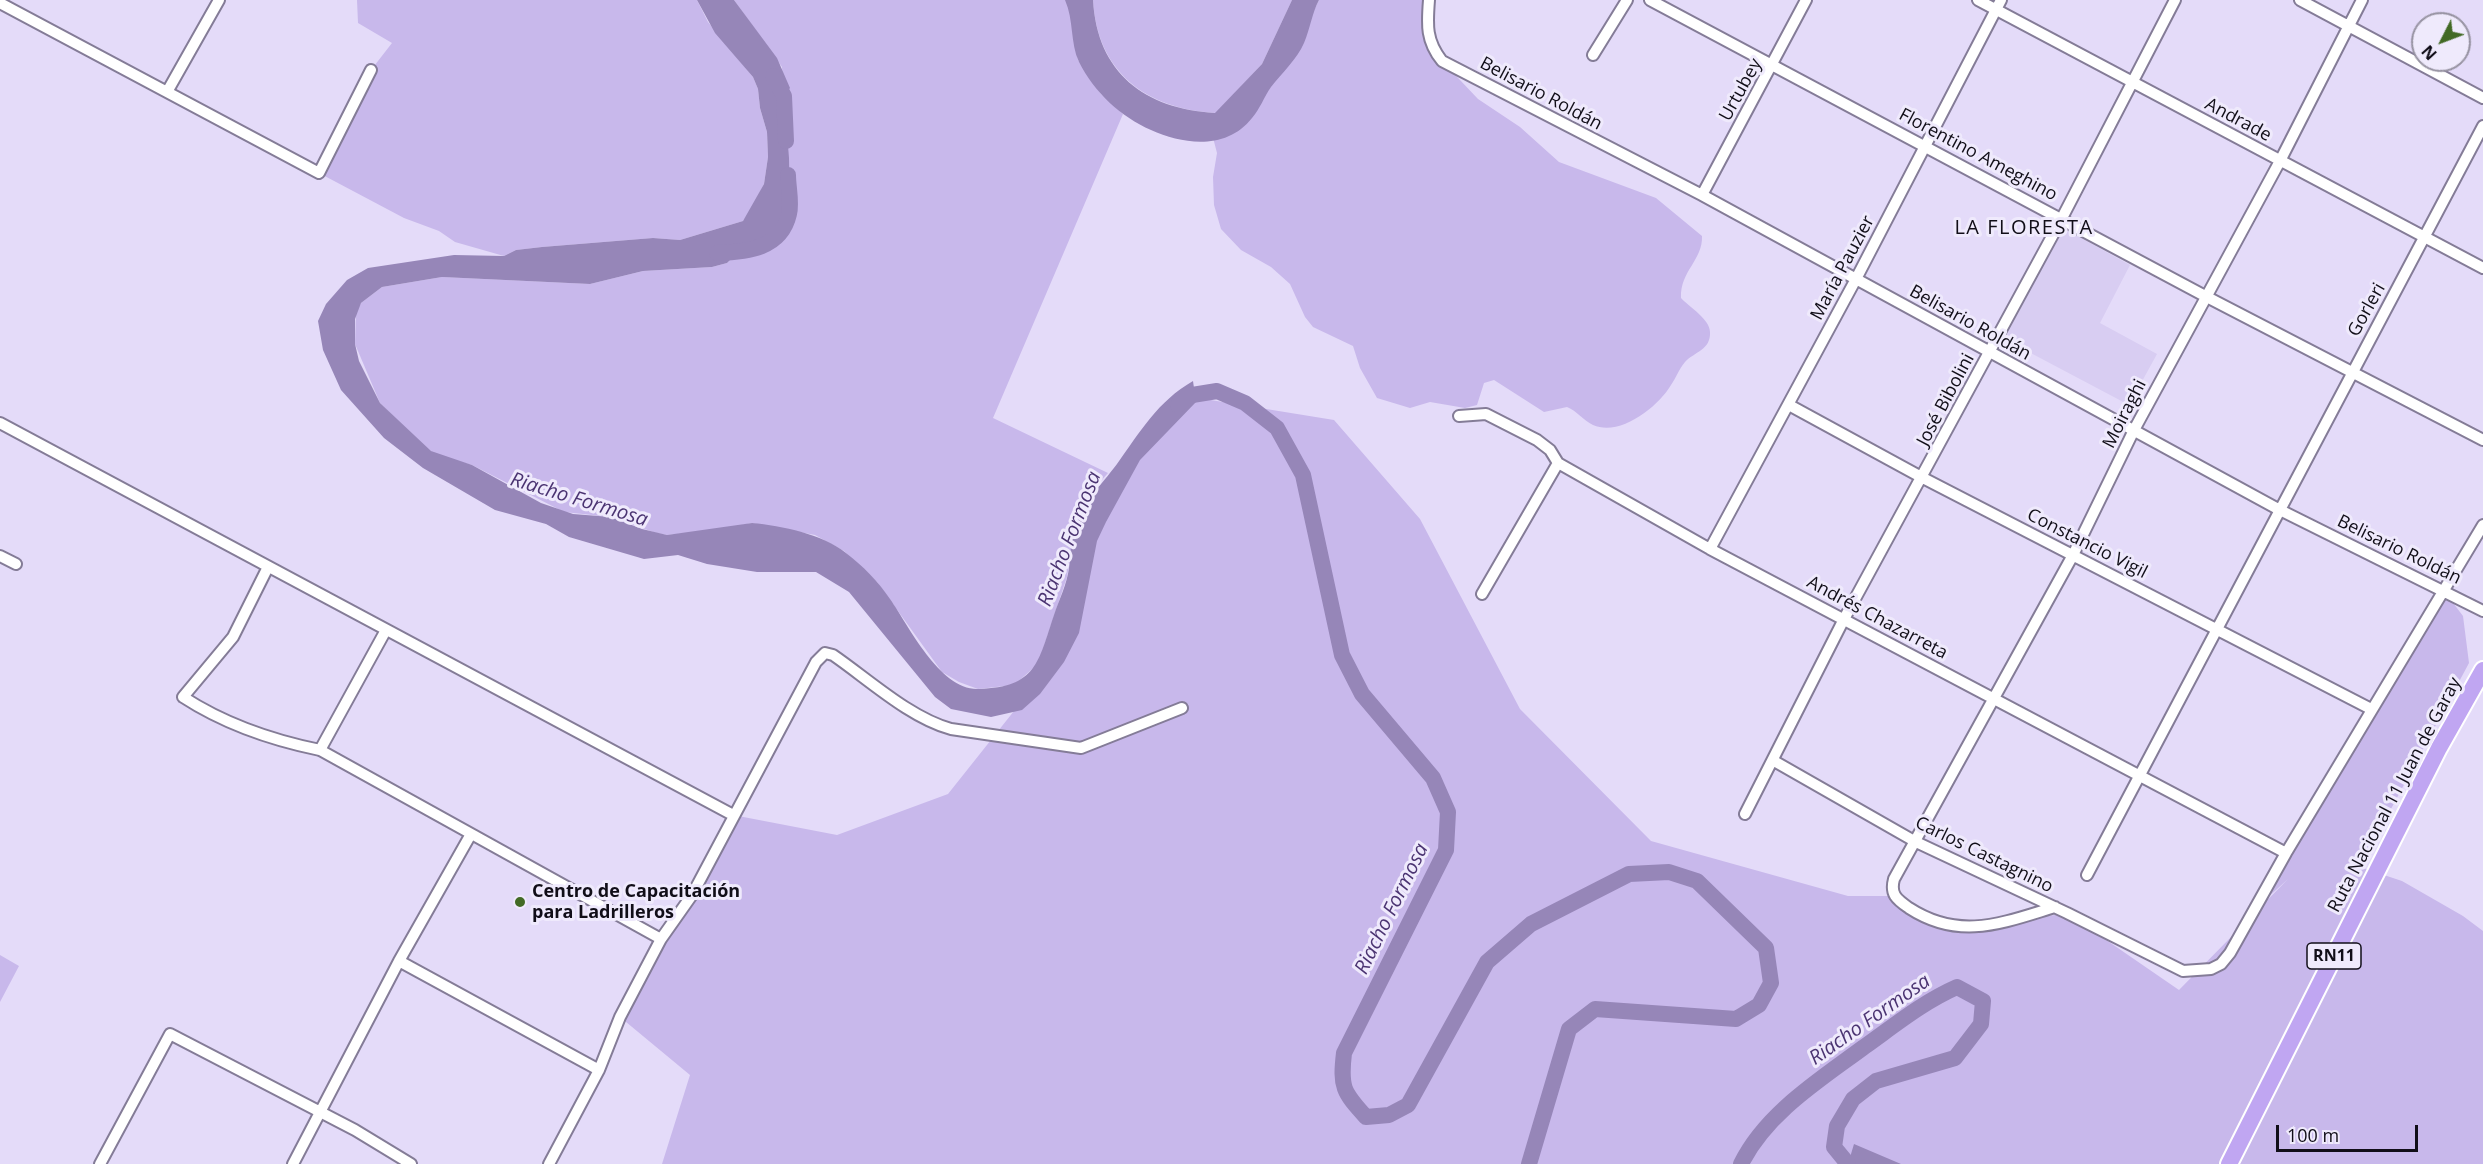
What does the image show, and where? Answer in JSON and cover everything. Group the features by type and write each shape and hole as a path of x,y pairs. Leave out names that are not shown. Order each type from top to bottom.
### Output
{"highway":[{"name":"Ruta Nacional 11 Juan de Garay","path":"2229,1164 2439,747 2483,670"},
{"path":"2470,693 2483,676"}],"street":[{"path":"167,92 219,0"},
{"name":"Belisario Roldán","path":"1429,0 1428,36 1432,48 1442,61 1702,195 2278,509 2483,611"},
{"path":"1593,55 1627,0"},
{"name":"Florentino Ameghino","path":"1650,0 2205,296 2483,440"},
{"name":"Urtubey","path":"1702,195 1773,66 1806,0"},
{"name":"Andrade","path":"1978,0 1999,5 2133,83 2483,268"},
{"name":"José Bibolini","path":"1745,814 1774,761 1844,619 1990,353 2175,0"},
{"path":"2300,0 2483,98"},
{"name":"Moiraghi","path":"2055,908 1975,928 1957,927 1922,917 1894,896 1891,889 2073,555 2134,430 2280,161 2362,0"},
{"path":"0,3 16,5 167,92 319,173 371,70"},
{"name":"María Pauzier","path":"1710,549 1856,279 1999,5"},
{"name":"Gorleri","path":"2087,875 2350,372 2426,238 2483,126"},
{"name":"Constancio Vigil","path":"1789,405 1923,478 2371,709"},
{"name":"Andrés Chazarreta","path":"1459,416 1486,414 1538,440 1550,450 1558,464 1710,549 2286,853"},
{"path":"0,423 733,815"},
{"path":"1482,594 1558,464"},
{"path":"2286,853 2483,525"},
{"path":"0,556 16,564"},
{"path":"268,567 233,637 183,697 208,713 261,736 320,750 661,939"},
{"path":"320,750 386,630"},
{"path":"549,1164 599,1070 620,1017 661,939 692,895 816,662 825,653 833,655 920,716 936,725 951,729 1081,748 1182,708"},
{"name":"Carlos Castagnino","path":"1774,761 1916,842 2183,971 2211,969 2221,964 2230,953 2286,853"},
{"path":"293,1164 399,962 471,834"},
{"path":"399,962 599,1070"},
{"path":"100,1164 170,1034 320,1112 411,1164"}],"shaded area":[{"path":"357,0 697,0 708,22 753,77 758,89 760,108 767,132 768,157 764,184 751,211 743,221 680,240 653,238 542,247 516,250 504,256 455,242 439,231 404,218 319,173 371,70 392,43 358,23"},
{"path":"697,0 734,0 777,58 790,88 784,96 789,158 790,213 762,246 738,252 727,263 712,267 643,271 590,284 442,277 382,287 361,303 355,319 355,344 359,361 380,403 431,451 472,465 541,503 573,514 611,517 642,529 667,535 752,523 802,532 837,546 870,574 880,586 916,640 939,669 951,680 965,687 979,689 1013,683 1024,677 1039,659 1065,586 1073,533 1084,508 1150,418 1170,398 1193,381 1196,402 1140,460 1097,541 1079,633 1064,662 1040,694 1022,710 991,717 951,709 935,697 849,592 816,572 757,572 707,564 678,555 644,559 569,537 546,524 495,510 423,468 384,438 341,390 323,350 318,321 326,304 347,280 368,268 454,255 504,256 516,250 542,247 653,238 680,240 743,221 764,184 768,157 767,132 760,108 758,89 753,77 715,33"},
{"path":"734,0 1068,0 1078,60 1101,94 1123,114 993,418 1108,473 1094,489 1075,528 1067,577 1038,664 1014,685 978,689 942,672 877,582 844,551 815,535 752,523 716,530 667,535 656,533 611,517 564,512 472,465 439,456 422,446 380,403 355,344 356,311 361,303 382,287 442,277 590,284 643,271 712,267 727,263 738,252 777,239 790,213 782,67"},
{"path":"1065,0 1093,0 1097,26 1104,48 1115,67 1129,82 1147,95 1167,104 1215,113 1262,64 1292,0 1319,0 1301,49 1271,87 1252,118 1230,135 1204,142 1177,139 1140,125 1119,111 1100,93 1085,73 1076,55 1070,15"},
{"path":"1093,0 1292,0 1262,64 1216,113 1168,104 1147,94 1130,82 1115,66 1104,47 1097,25"},
{"path":"1319,0 1429,0 1427,25 1442,61 1478,99 1520,127 1559,162 1656,198 1702,236 1699,252 1684,280 1681,298 1707,322 1710,338 1705,347 1685,362 1665,394 1648,410 1626,423 1604,428 1593,425 1567,407 1544,412 1494,380 1484,383 1477,405 1465,408 1430,402 1410,408 1377,398 1360,368 1353,346 1313,327 1305,317 1290,284 1271,267 1241,250 1221,229 1214,205 1213,177 1217,153 1210,126 1314,10"},
{"path":"2063,228 2130,265 2100,323 2157,354 2129,405 2008,341 2007,333"},
{"path":"1186,396 1334,420 1420,519 1520,709 1651,841 1848,896 1894,896 1922,917 1975,928 2067,913 2179,990 2288,879 2253,911 2444,591 2463,616 2469,663 2360,867 2402,881 2463,916 2483,931 2483,1164 662,1164 690,1075 620,1017 733,815 837,835 948,794 1045,672 1097,516"},
{"path":"0,955 19,966 0,1002"},
{"path":"1854,1144 1901,1164 1848,1164"}],"waterway":[{"name":"Riacho Formosa","path":"773,76 784,96 786,141"},
{"name":"Riacho Formosa","path":"717,253 751,249 779,235 785,226 790,210 788,175"},
{"name":"Riacho Formosa","path":"1178,405 1186,396 1217,391 1245,403 1277,428 1303,475 1342,655 1362,694 1433,778 1448,812 1446,850 1344,1053 1343,1082 1345,1088 1352,1101 1366,1117 1389,1115 1408,1105 1487,962 1531,924 1629,874 1669,872 1697,881 1766,948 1771,983 1759,1005 1736,1019 1595,1009 1569,1029 1529,1164"},
{"name":"Riacho Formosa","path":"1741,1164 1765,1129 1796,1098 1909,1014 1957,987 1983,1001 1981,1024 1955,1058 1876,1081 1853,1099 1837,1126 1834,1147 1848,1164"}],"place":[{"name":"Centro de Capacitación para Ladrilleros","path":"520,902"}],"district":[{"name":"LA FLORESTA","path":"2024,228"}]}
